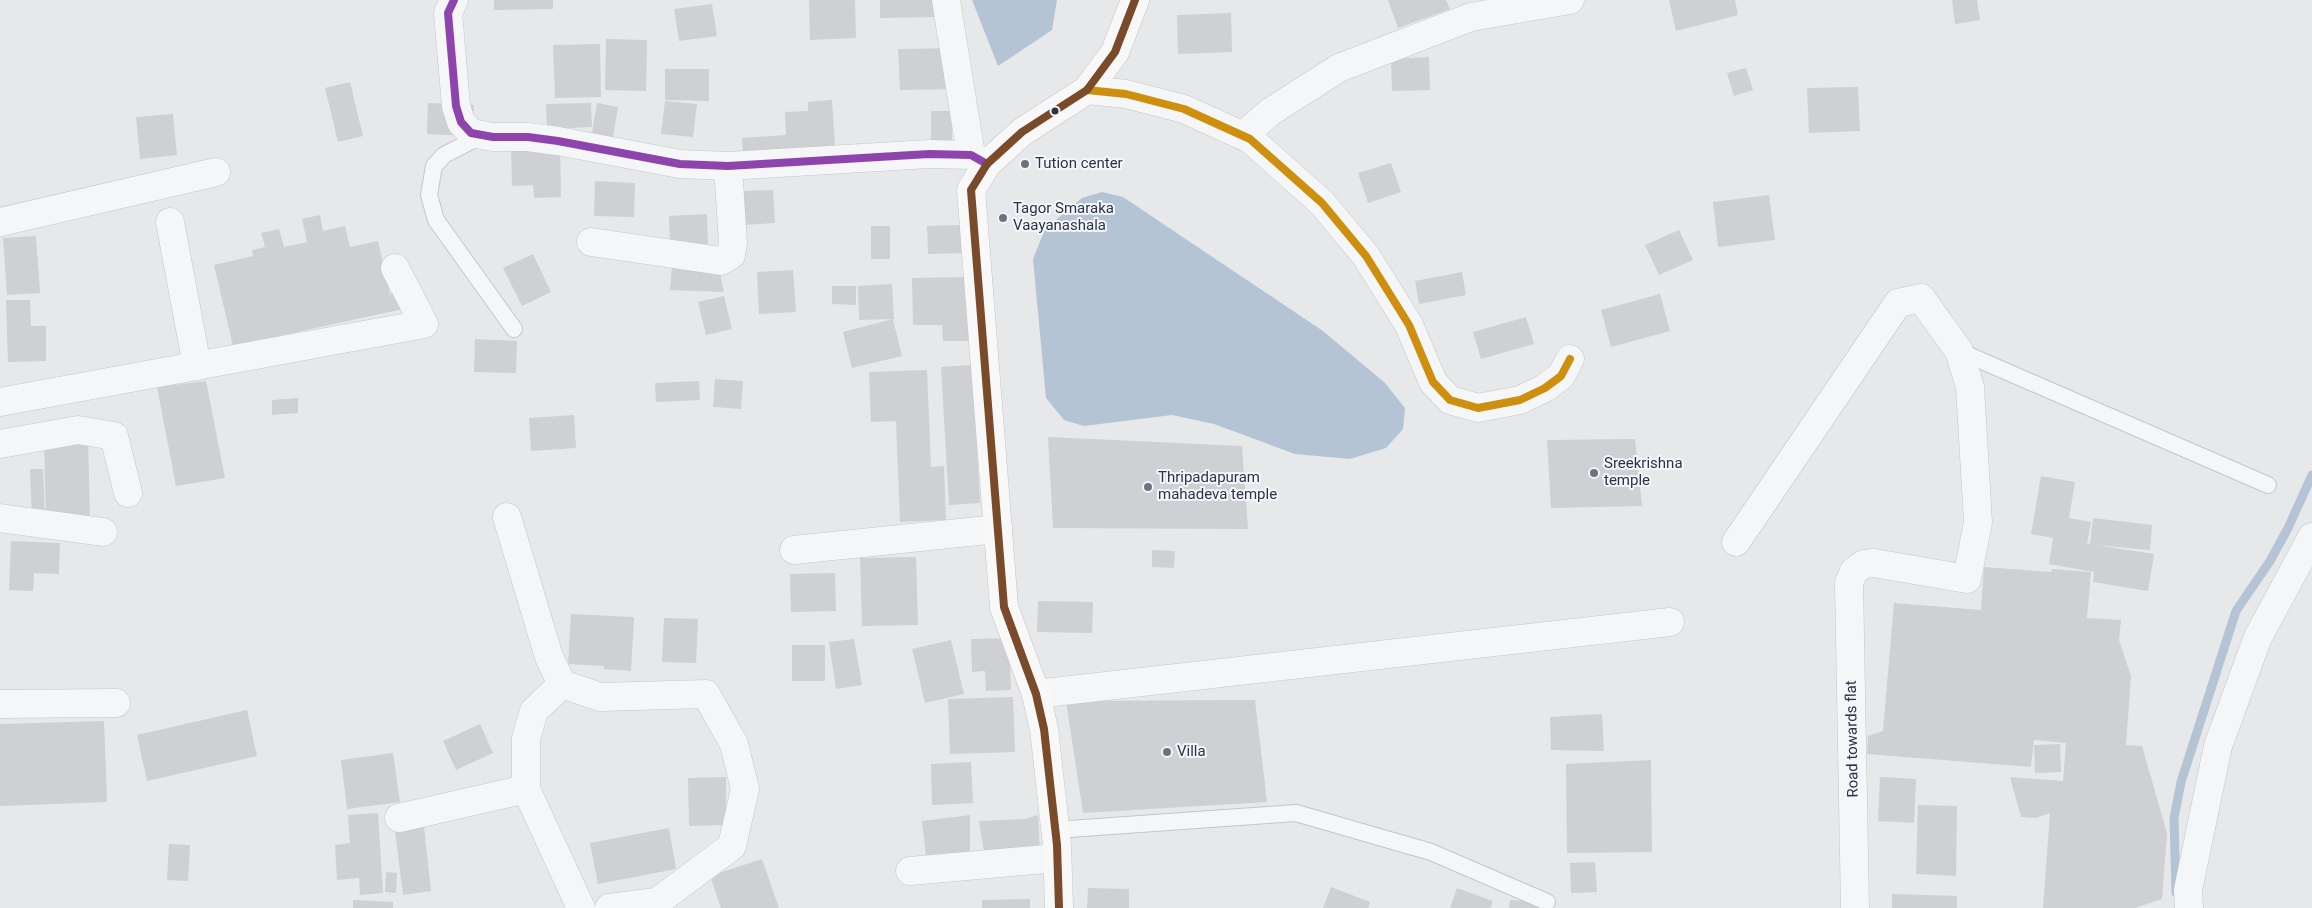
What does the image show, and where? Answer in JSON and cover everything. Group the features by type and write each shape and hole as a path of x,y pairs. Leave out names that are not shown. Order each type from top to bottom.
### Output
{"main road":[{"path":"1058,908 1055,830 1044,729 1036,694 1004,607 972,190 979,160 1087,90 1115,52 1135,0"}],"street":[{"path":"454,0 448,13 456,106 461,122 471,134 558,141 680,164 728,166 929,154 979,160 946,0"},
{"path":"1243,136 1270,112 1339,68 1470,17 1570,0"},
{"path":"1087,90 1126,94 1184,109 1250,139 1322,203 1366,256 1409,326 1433,382 1450,400 1478,408 1520,400 1545,388 1561,376 1570,359"},
{"path":"591,242 721,260 731,255 733,243 728,166"},
{"path":"0,222 216,172"},
{"path":"170,222 197,366"},
{"path":"0,402 424,324 395,268"},
{"path":"1736,542 1898,303 1921,298 1959,351"},
{"name":"Road towards flat","path":"1855,908 1849,583 1854,571 1864,564 1874,563 1967,579 1978,522 1970,387 1959,351"},
{"path":"0,444 78,430 114,436 128,493"},
{"path":"507,517 549,657 562,684 600,697 706,694 734,744 746,789 732,846 657,902 609,908"},
{"path":"0,518 103,532"},
{"path":"794,550 998,529"},
{"path":"2189,908 2188,890 2218,746 2258,637 2312,537"},
{"path":"1036,694 1670,622"},
{"path":"562,684 534,711 526,738 526,789 581,908"},
{"path":"0,704 116,702"},
{"path":"398,818 526,789"},
{"path":"910,871 1057,858"}],"lane":[{"path":"483,135 444,155 434,166 429,195 436,220 514,329"},
{"path":"1959,351 2268,485"},
{"path":"1055,830 1296,813 1430,852 1547,902"}],"water":[{"path":"972,0 1057,0 1052,30 998,66"},
{"path":"1102,192 1123,197 1323,331 1385,383 1405,408 1403,429 1386,448 1350,459 1295,454 1214,424 1172,415 1084,426 1064,420 1046,398 1033,259 1045,229 1082,198"}],"building":[{"path":"494,0 553,0 553,9 494,10"},
{"path":"809,0 855,0 856,38 810,40"},
{"path":"880,0 939,0 939,17 880,18"},
{"path":"1388,0 1446,0 1450,9 1398,28"},
{"path":"1669,0 1735,0 1738,15 1676,31"},
{"path":"1952,0 1977,0 1980,20 1955,24"},
{"path":"712,4 717,36 679,41 674,9"},
{"path":"1231,13 1232,52 1178,54 1177,15"},
{"path":"606,39 647,40 646,91 605,90"},
{"path":"600,44 601,97 555,98 553,45"},
{"path":"958,48 959,89 900,90 898,49"},
{"path":"1429,57 1430,90 1392,91 1391,59"},
{"path":"1746,68 1753,90 1734,96 1727,73"},
{"path":"665,69 709,69 709,101 665,100"},
{"path":"350,82 363,136 338,142 325,88"},
{"path":"1858,87 1860,131 1809,133 1807,88"},
{"path":"832,100 836,163 744,168 742,138 786,135 785,112 808,111 808,102"},
{"path":"665,101 697,104 693,137 661,134"},
{"path":"428,103 474,105 472,136 427,134"},
{"path":"591,103 592,127 547,129 546,104"},
{"path":"597,103 618,107 612,143 589,150"},
{"path":"931,111 952,111 952,144 931,144"},
{"path":"173,114 177,155 140,159 136,117"},
{"path":"560,142 561,197 534,198 533,185 512,186 511,144"},
{"path":"1391,163 1401,192 1368,203 1358,173"},
{"path":"595,181 635,183 634,217 594,216"},
{"path":"773,190 775,223 744,225 742,191"},
{"path":"1769,195 1775,240 1718,247 1713,202"},
{"path":"707,214 708,246 670,247 669,216"},
{"path":"320,215 323,231 345,226 350,247 378,241 390,294 399,292 403,309 233,346 214,265 253,256 252,250 265,247 261,233 279,229 284,247 307,242 302,219"},
{"path":"961,225 962,253 928,254 927,226"},
{"path":"871,226 890,226 890,259 871,259"},
{"path":"1679,230 1693,260 1659,275 1645,245"},
{"path":"36,236 40,293 7,295 3,238"},
{"path":"533,254 551,292 522,306 503,268"},
{"path":"718,264 724,292 670,290 672,266"},
{"path":"793,270 796,312 759,314 757,272"},
{"path":"1462,272 1466,295 1419,304 1415,281"},
{"path":"970,277 971,341 943,341 942,325 913,325 912,278"},
{"path":"892,284 894,319 859,320 858,286"},
{"path":"832,286 856,286 856,305 832,304"},
{"path":"1660,294 1670,331 1611,347 1601,310"},
{"path":"724,296 732,329 706,335 698,302"},
{"path":"6,300 30,300 31,326 46,326 46,361 8,362"},
{"path":"1526,317 1534,344 1481,359 1473,332"},
{"path":"893,319 902,356 852,368 843,332"},
{"path":"475,339 517,341 516,373 474,372"},
{"path":"972,365 980,503 949,505 941,367"},
{"path":"927,370 931,467 944,466 946,520 900,522 896,421 871,422 869,372"},
{"path":"715,379 743,381 741,409 713,407"},
{"path":"206,381 225,478 176,486 157,387"},
{"path":"699,381 700,400 656,402 655,383"},
{"path":"298,398 298,413 272,415 272,400"},
{"path":"574,415 576,448 531,451 529,418"},
{"name":"Thripadapuram mahadeva temple","path":"1048,437 1242,446 1248,529 1053,528"},
{"name":"Sreekrishna temple","path":"1635,439 1642,506 1551,508 1547,440"},
{"path":"88,440 90,519 46,521 44,441"},
{"path":"30,469 43,469 45,516 32,516"},
{"path":"2041,476 2075,482 2069,518 2091,522 2087,543 2090,544 2093,518 2152,525 2150,550 2095,545 2154,554 2148,591 2093,582 2094,572 2049,564 2053,538 2031,534"},
{"path":"11,541 60,543 59,574 34,573 33,591 9,590"},
{"path":"1152,550 1175,551 1174,568 1152,567"},
{"path":"916,557 918,625 862,626 860,558"},
{"path":"1984,567 2051,572 2052,569 2091,572 2087,618 2121,620 2119,640 2131,676 2126,745 2142,746 2167,833 2162,899 2135,908 2043,908 2050,813 2035,818 2021,817 2010,777 2063,781 2066,743 2034,740 2031,767 1867,754 1868,736 1883,731 1894,603 1981,610"},
{"path":"835,573 836,611 791,612 790,574"},
{"path":"1038,601 1093,602 1092,633 1037,632"},
{"path":"571,614 634,617 631,671 604,669 604,666 568,664"},
{"path":"664,618 698,619 696,663 662,662"},
{"path":"1009,638 1011,690 986,691 985,671 972,672 971,639"},
{"path":"854,639 862,685 836,689 829,642"},
{"path":"951,640 964,694 925,703 912,649"},
{"path":"792,645 825,645 825,681 792,681"},
{"path":"1013,697 1015,752 950,754 948,699"},
{"name":"Villa","path":"1255,700 1267,802 1083,813 1066,701"},
{"path":"247,710 257,756 147,781 137,735"},
{"path":"1602,714 1604,751 1551,750 1550,717"},
{"path":"104,721 107,802 0,806 0,724"},
{"path":"480,724 493,753 456,770 443,741"},
{"path":"2060,744 2061,772 2035,773 2034,745"},
{"path":"393,753 400,802 347,809 341,760"},
{"path":"1651,760 1652,852 1567,853 1566,764"},
{"path":"971,762 973,803 932,805 931,764"},
{"path":"726,777 726,825 689,826 688,778"},
{"path":"1880,777 1916,779 1914,823 1878,821"},
{"path":"1918,805 1957,806 1956,876 1916,874"},
{"path":"378,813 383,893 360,895 359,878 337,880 335,845 350,843 348,815"},
{"path":"970,815 970,855 926,856 922,821"},
{"path":"1038,815 1040,850 984,852 979,821 1024,819"},
{"path":"424,827 431,891 403,895 395,831"},
{"path":"669,828 676,869 598,884 590,843"},
{"path":"169,844 190,845 188,881 167,880"},
{"path":"762,859 779,908 721,908 710,876"},
{"path":"1595,862 1597,892 1571,893 1570,863"},
{"path":"386,872 397,873 396,893 385,892"},
{"path":"1331,887 1370,902 1368,908 1323,908"},
{"path":"1088,888 1129,889 1129,908 1087,908"},
{"path":"1457,888 1493,901 1490,908 1450,908"},
{"path":"1892,894 1957,896 1957,908 1892,908"},
{"path":"1030,899 1030,908 982,908 982,900"},
{"path":"353,900 393,902 393,908 353,908"},
{"path":"1510,900 1552,902 1552,908 1509,908"}],"waterway":[{"path":"2176,893 2174,818 2181,782 2236,611 2270,561 2288,528 2312,475"}],"transit line":[{"path":"454,0 448,13 456,106 461,122 471,133 493,137 528,137 558,141 680,164 728,166 929,154 971,155 987,164"},
{"path":"1059,908 1057,845 1044,729 1036,694 1004,607 971,190 987,164 1022,132 1087,90 1115,52 1135,0"},
{"path":"1087,90 1126,94 1184,109 1250,139 1322,203 1366,256 1409,325 1433,382 1450,400 1478,408 1520,400 1545,388 1561,376 1570,359"}],"place":[{"name":"Tution center","path":"1025,164"},
{"name":"Tagor Smaraka Vaayanashala","path":"1003,218"},
{"name":"Sreekrishna temple","path":"1594,473"},
{"name":"Thripadapuram mahadeva temple","path":"1148,487"},
{"name":"Villa","path":"1167,752"}]}
